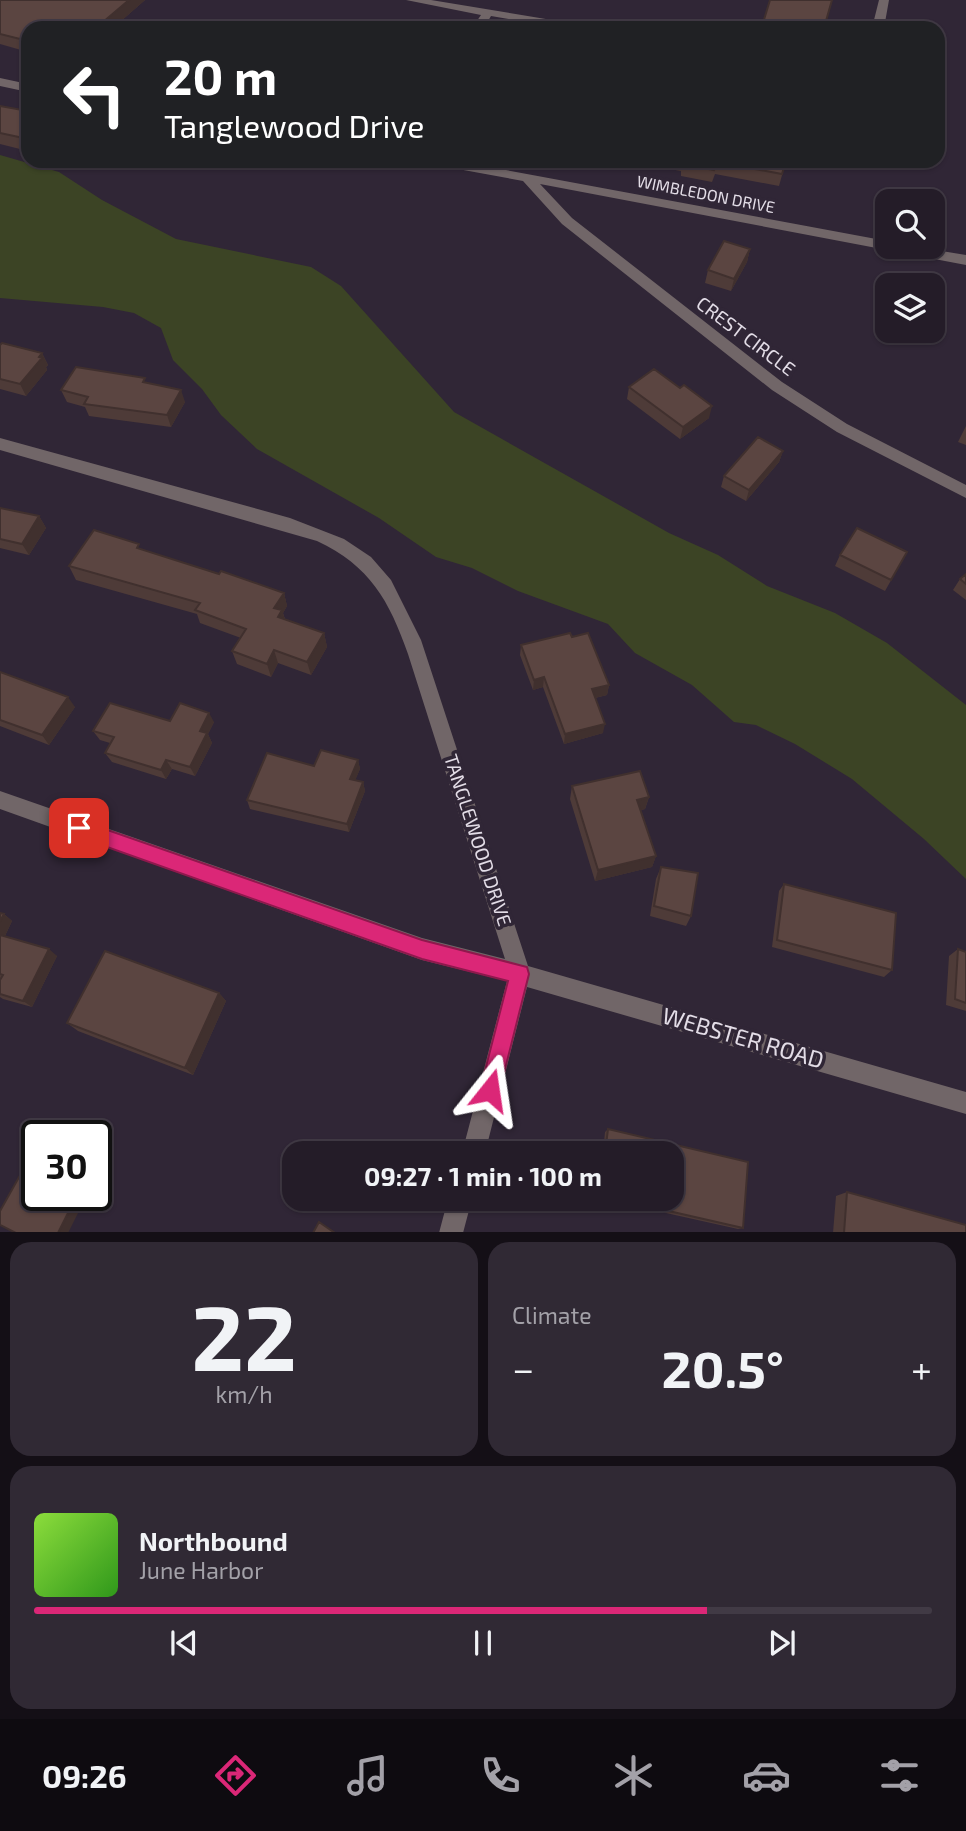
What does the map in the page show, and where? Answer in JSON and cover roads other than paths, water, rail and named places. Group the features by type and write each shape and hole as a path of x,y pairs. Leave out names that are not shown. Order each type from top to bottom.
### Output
{"street":[{"path":"411,0 538,21"},
{"path":"880,21 884,0"},
{"path":"483,21 488,13"},
{"path":"0,82 21,86"},
{"name":"WIMBLEDON DRIVE","path":"475,168 875,243"},
{"name":"CREST CIRCLE","path":"526,177 567,221 777,386 842,428 966,492"},
{"path":"945,256 966,260"},
{"name":"TANGLEWOOD DRIVE","path":"0,444 294,527 354,552 382,578 414,643 520,974"},
{"path":"0,800 422,949 520,974 476,1141"},
{"name":"WEBSTER ROAD","path":"520,974 966,1103"},
{"path":"451,1232 457,1211"}]}
